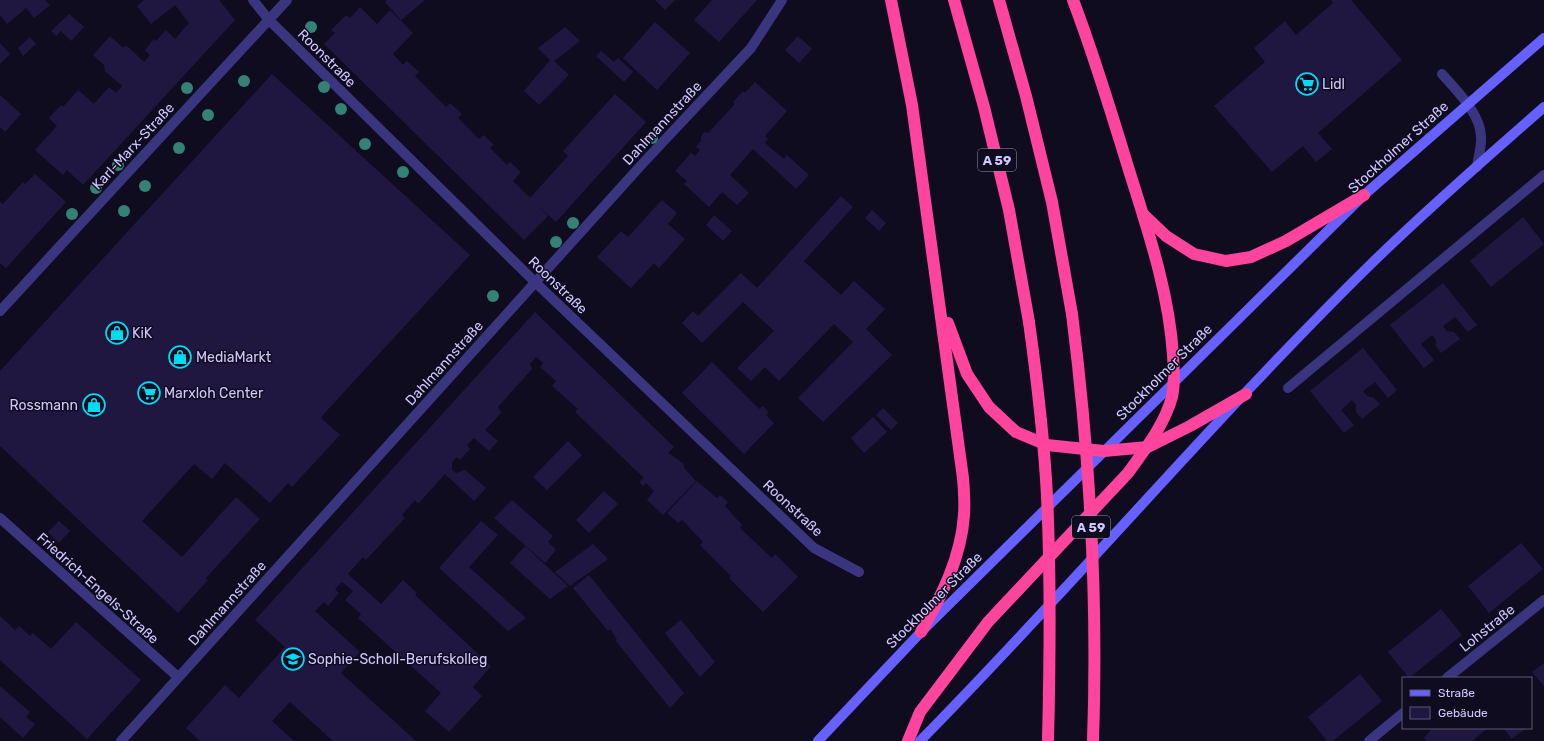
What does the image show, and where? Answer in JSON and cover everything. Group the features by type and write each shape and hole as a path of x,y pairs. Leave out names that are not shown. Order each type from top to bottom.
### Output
{"highway":[{"path":"891,0 912,105 964,478 964,515 953,569 945,590 921,632"},
{"name":"A 59","path":"954,0 984,107 1007,202 1029,322 1040,407 1047,496 1050,602 1048,741"},
{"name":"A 59","path":"999,0 1026,96 1052,202 1072,314 1084,403 1095,603 1094,741"},
{"path":"908,741 920,712 988,622 1128,473 1148,447 1165,418 1172,397 1174,381 1171,325 1159,272 1143,214 1090,45 1073,0"},
{"path":"1143,214 1166,236 1194,254 1226,261 1251,257 1286,241 1364,195"},
{"path":"940,302 967,374 989,407 1016,432 1047,445 1077,450 1104,451 1148,447 1190,426 1246,394"}],"main road":[{"name":"Stockholmer Straße","path":"818,741 921,632 1364,195 1544,38"},
{"path":"920,741 982,678 1246,394 1371,264 1416,221 1544,107"}],"street":[{"name":"Roonstraße","path":"253,0 269,20 536,283 814,548 858,572"},
{"name":"Karl-Marx-Straße","path":"0,311 287,0"},
{"name":"Dahlmannstraße","path":"122,741 178,677 644,162 751,48 781,1"},
{"path":"1442,74 1468,103 1482,136 1477,167"},
{"path":"1288,388 1544,175"},
{"name":"Friedrich-Engels-Straße","path":"2,525 178,677"},
{"name":"Lohstraße","path":"1448,677 1544,600"},
{"path":"1369,741 1402,714"}],"building":[{"path":"0,0 45,0 50,5 34,18 26,8 7,24 0,15"},
{"path":"144,0 219,0 235,20 83,185 67,170 63,175 35,150 57,126 49,118 61,105 63,107 78,90 94,104 109,87 116,93 122,86 105,71 104,65 93,55 110,36 122,47 127,46 144,62 150,55 145,50 154,39 156,41 166,30 175,39 189,23 175,5 151,24 137,6"},
{"path":"387,0 425,0 401,20 385,2"},
{"path":"655,0 675,0 665,10"},
{"path":"712,0 757,0 719,42 694,20"},
{"name":"Lidl","path":"1331,0 1351,0 1402,60 1318,133 1332,149 1316,162 1303,146 1272,172 1214,106 1265,62 1254,48 1285,21 1296,35 1333,3"},
{"path":"360,7 377,24 390,10 413,33 393,54 403,65 407,61 419,72 415,76 446,107 450,103 462,114 458,118 479,139 484,135 494,145 490,148 507,165 510,162 521,172 513,181 530,198 568,156 563,151 615,94 646,122 556,222 537,205 548,216 524,240 324,44 335,33 331,30 346,15 350,18"},
{"path":"69,14 84,27 71,41 61,31 56,36 51,31"},
{"path":"655,22 690,53 657,90 623,58"},
{"path":"565,27 580,41 554,61 569,75 539,105 524,91 550,60 538,48"},
{"path":"798,36 812,49 799,63 785,50"},
{"path":"30,37 36,44 23,56 18,48"},
{"path":"0,43 10,54 0,64"},
{"path":"601,51 614,62 618,58 633,72 624,82 596,56"},
{"path":"272,74 470,255 322,416 321,418 340,435 292,487 288,483 270,503 225,463 212,479 194,464 142,521 182,557 236,497 260,519 206,578 208,580 178,613 0,446 0,371"},
{"path":"755,82 787,111 765,136 768,139 765,143 784,159 787,155 809,175 796,189 753,149 730,175 749,193 737,205 722,192 709,207 684,184 687,181 675,171 691,153 695,156 700,150 696,147 701,141 701,137 704,132 708,133 735,104 733,102 743,91 745,93"},
{"path":"0,95 21,114 5,132 0,127"},
{"path":"35,174 66,202 6,268 0,263 0,202 3,204 23,182 25,184"},
{"path":"841,196 853,207 804,261 841,295 854,281 885,309 866,329 892,355 823,422 798,398 853,342 834,324 779,381 765,367 751,381 737,368 774,331 743,302 702,343 682,323 693,311 698,316 741,273 757,288"},
{"path":"662,200 677,213 668,224 685,239 659,268 654,263 631,288 597,257 621,231 628,237"},
{"path":"872,210 886,223 879,231 865,218"},
{"path":"714,215 732,231 723,241 706,225"},
{"path":"1523,217 1544,244 1491,287 1470,261"},
{"path":"1443,283 1477,325 1468,332 1455,317 1443,326 1447,331 1454,332 1460,339 1441,353 1436,346 1436,340 1432,335 1421,344 1434,360 1424,368 1390,325"},
{"path":"535,312 674,447 668,453 684,464 684,468 696,481 663,515 647,500 654,491 646,483 643,486 639,482 644,478 575,412 578,409 552,386 556,381 540,367 543,363 536,357 530,364 532,369 498,407 501,413 485,430 498,441 489,451 474,438 467,445 470,449 460,460 457,457 452,462 452,470 456,473 465,470 486,488 474,501 445,474 418,504 415,500 402,515 405,518 366,560 363,557 348,574 381,604 403,580 417,593 415,595 491,666 473,687 482,696 449,732 425,711 441,693 358,618 361,614 345,600 353,591 342,582 335,589 339,593 328,606 324,602 315,611 360,652 341,673 416,741 333,741 290,702 272,721 294,741 200,741 186,728 225,685 239,698 285,647 255,620"},
{"path":"1363,348 1397,390 1388,398 1375,382 1363,391 1367,396 1374,398 1380,404 1362,419 1356,412 1356,405 1352,400 1341,410 1354,425 1344,433 1310,391"},
{"path":"712,362 759,409 763,406 769,413 766,415 774,423 744,454 682,393"},
{"path":"883,408 898,423 891,430 876,415"},
{"path":"873,417 887,432 864,453 851,438"},
{"path":"568,441 582,455 547,490 533,477"},
{"path":"697,481 717,498 720,495 728,502 725,506 742,525 740,528 772,558 775,554 798,577 763,612 729,578 731,576 700,545 703,542 682,520 678,523 667,513"},
{"path":"604,491 618,504 589,533 576,520"},
{"path":"512,500 553,536 548,542 556,550 545,563 494,518"},
{"path":"59,521 70,531 59,543 48,532"},
{"path":"481,521 498,535 469,567 526,618 508,631 439,568"},
{"path":"1521,543 1543,569 1489,613 1468,586"},
{"path":"593,544 608,559 570,586 555,572"},
{"path":"525,546 568,586 550,599 510,563"},
{"path":"589,575 684,693 670,708 615,640 617,639 610,629 608,631 573,588"},
{"path":"1441,609 1462,635 1410,677 1408,677 1388,652"},
{"path":"0,616 15,630 19,626 30,636 33,633 51,649 76,622 141,680 87,739 0,660"},
{"path":"681,620 715,662 700,677 665,633"},
{"path":"1544,663 1544,686 1532,672"},
{"path":"1360,674 1382,701 1333,741 1327,741 1308,717"},
{"path":"0,686 30,712 26,717 35,724 23,738 0,717"},
{"path":"1432,729 1487,729 1472,741 1427,741 1424,738"},
{"path":"1504,729 1525,729 1512,739"}],"place":[{"name":"Lidl","path":"1307,84"},
{"name":"KiK","path":"117,333"},
{"name":"MediaMarkt","path":"180,357"},
{"name":"Marxloh Center","path":"149,393"},
{"name":"Rossmann","path":"94,405"},
{"name":"Sophie-Scholl-Berufskolleg","path":"293,659"}]}
